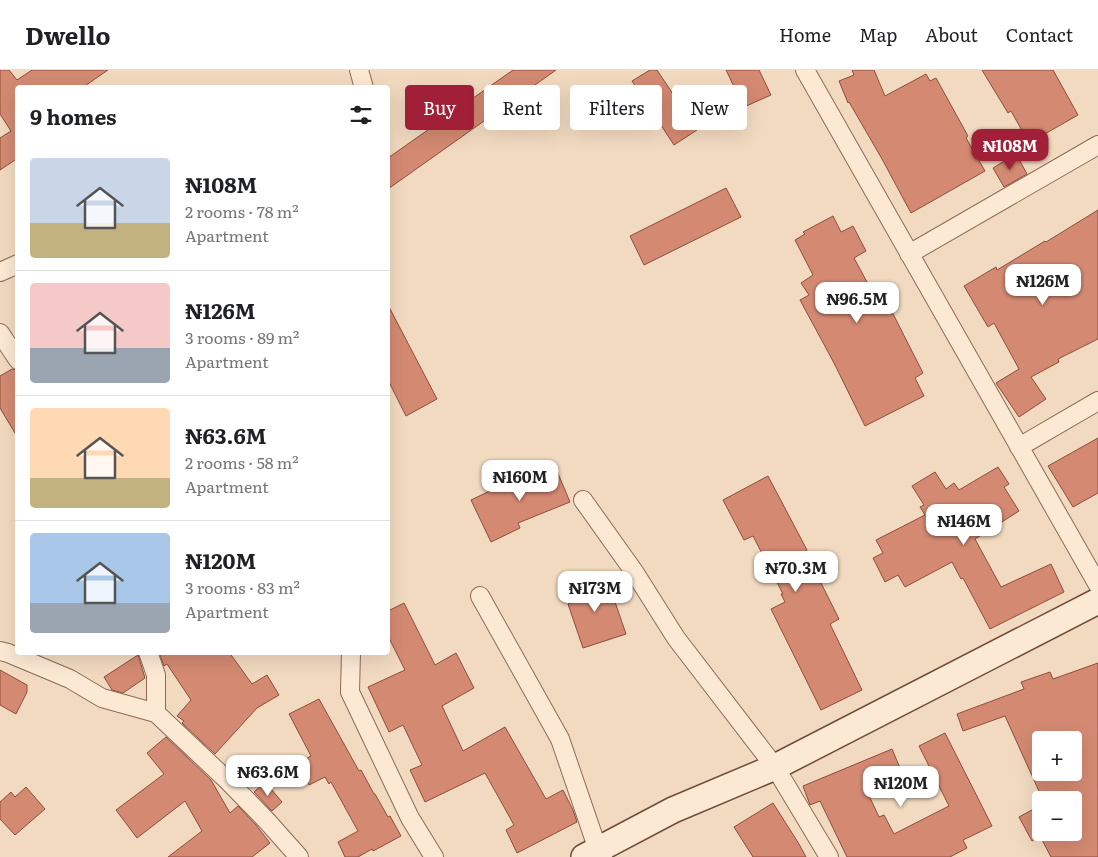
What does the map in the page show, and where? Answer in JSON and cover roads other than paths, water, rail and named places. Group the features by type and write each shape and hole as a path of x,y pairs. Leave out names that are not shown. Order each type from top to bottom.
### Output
{"street":[{"path":"359,70 363,85"},
{"path":"805,70 1098,585"},
{"path":"910,254 1098,145"},
{"path":"0,272 15,265"},
{"path":"0,333 15,356"},
{"path":"1019,447 1098,401"},
{"path":"583,500 636,573 676,638 775,767 830,857"},
{"path":"480,596 560,739 595,854 673,810 775,767 1098,601"},
{"path":"0,651 70,678 102,698 156,713 228,781 299,857"},
{"path":"149,655 156,675 156,713"},
{"path":"351,655 350,692 410,818 434,857"}]}
